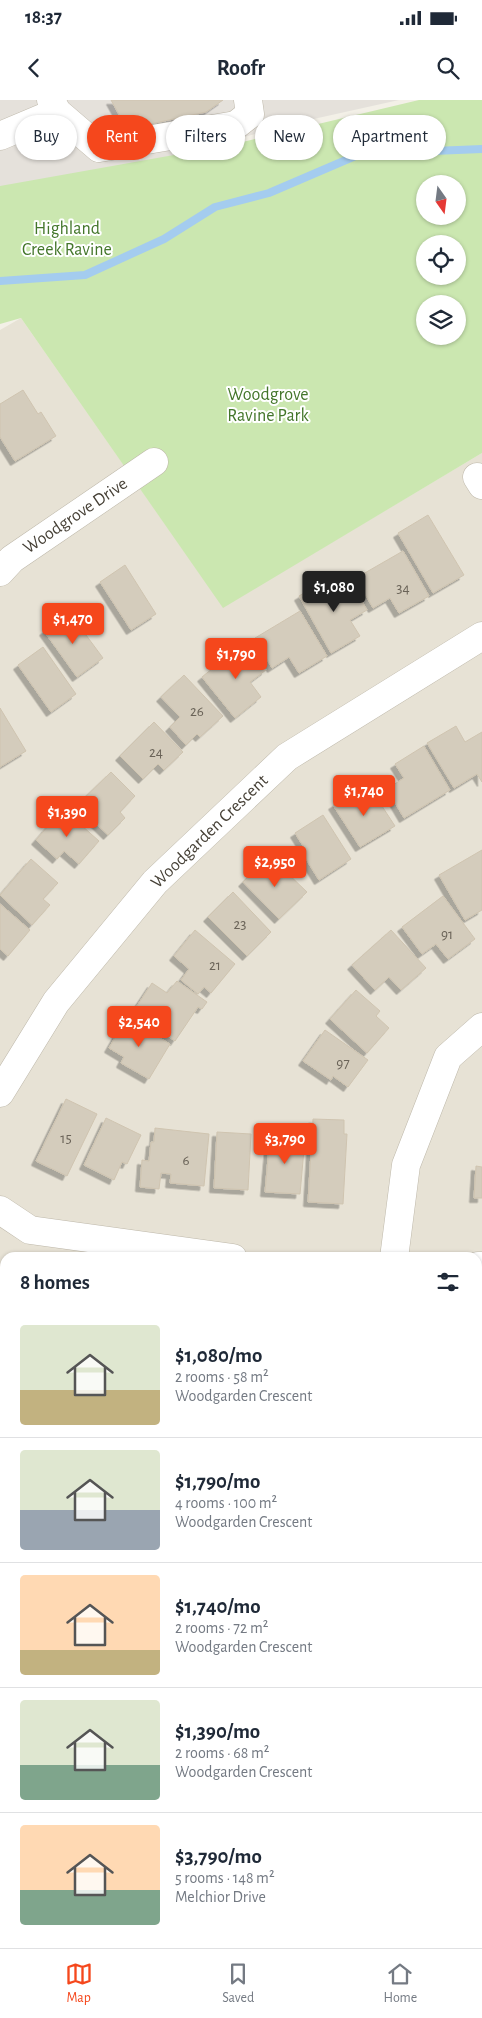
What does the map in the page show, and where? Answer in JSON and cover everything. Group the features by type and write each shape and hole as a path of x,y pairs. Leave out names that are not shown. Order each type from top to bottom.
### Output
{"street":[{"path":"0,136 54,106 99,148 236,126 250,114 248,100"},
{"name":"Woodgrove Drive","path":"0,572 12,559 154,462"},
{"name":"Woodgarden Crescent","path":"0,1093 56,1002 154,882 286,757 482,636"},
{"path":"395,1252 406,1164 448,1057 482,1027"},
{"path":"0,1210 30,1230 190,1252"}],"shaded area":[{"path":"0,100 399,100 323,117 323,115 255,115 255,134 245,137 245,115 166,115 166,158 135,167 0,187"},
{"path":"21,318 223,607 482,453 482,1252 0,1252 0,330"}],"green space":[{"name":"Woodgrove Ravine Park","path":"419,100 482,100 482,453 223,608 21,318 0,324 0,186 146,160 156,160 156,158 166,156 166,160 245,160 245,141 255,139 255,160 323,160 323,123 333,120 333,160 446,160 446,115 356,115"}],"building":[{"path":"111,100 223,100 206,112 192,115 166,115 166,121 156,123 156,115 119,115"},
{"path":"23,390 38,414 41,412 56,436 15,461 0,437 0,404"},
{"path":"428,515 464,575 433,593 398,533"},
{"path":"403,551 429,596 399,613 390,598 373,608 356,578"},
{"path":"125,565 156,614 131,630 100,582"},
{"path":"350,581 367,610 350,620 360,636 331,653 299,596 322,582 329,594"},
{"path":"300,611 327,656 299,673 289,657 272,668 255,638"},
{"path":"69,612 103,658 77,677 44,631"},
{"path":"244,643 266,670 250,682 261,697 235,718 202,677"},
{"path":"43,647 76,694 51,712 18,665"},
{"path":"184,675 223,716 200,737 197,734 186,745 170,727 180,717 161,697"},
{"path":"0,708 26,751 0,767"},
{"path":"154,722 183,752 164,770 158,764 143,779 120,756"},
{"path":"456,726 465,742 482,732 482,782 477,774 454,788 427,743"},
{"path":"424,746 450,790 404,818 387,789 404,778 395,764"},
{"path":"111,772 135,796 120,812 125,818 108,835 77,805"},
{"path":"361,787 370,801 376,797 395,826 360,847 333,805"},
{"path":"63,809 99,841 79,864 64,851 57,859 36,840"},
{"path":"323,815 351,859 319,880 301,851 305,849 295,833"},
{"path":"482,850 482,910 465,920 439,875"},
{"path":"267,858 280,871 282,868 307,892 279,919 243,882"},
{"path":"31,859 58,883 43,899 50,905 32,925 0,895"},
{"path":"233,892 271,932 247,956 208,917"},
{"path":"443,896 475,939 448,959 436,944 422,954 402,927"},
{"path":"0,904 30,930 8,956 0,949"},
{"path":"195,930 235,964 211,993 204,987 198,994 181,980 189,969 174,956"},
{"path":"391,930 426,968 401,990 389,977 375,990 352,965"},
{"path":"177,981 207,1002 202,1009 198,1007 175,1041 133,1012 152,983 167,993"},
{"path":"356,990 380,1011 376,1016 389,1028 367,1053 330,1019"},
{"path":"126,1018 170,1044 149,1079 121,1063 124,1057 109,1048"},
{"path":"325,1030 368,1060 348,1087 333,1076 331,1080 303,1061"},
{"path":"66,1099 97,1114 67,1176 36,1161"},
{"path":"106,1118 141,1135 127,1164 122,1162 114,1180 84,1165"},
{"path":"313,1119 344,1120 344,1134 347,1134 343,1204 308,1202"},
{"path":"155,1128 209,1134 204,1186 170,1183 171,1174 161,1173 159,1189 140,1187 142,1160 149,1161 151,1142 154,1142"},
{"path":"217,1132 251,1134 248,1190 214,1188"},
{"path":"270,1136 305,1138 300,1194 265,1192"},
{"path":"476,1166 482,1167 482,1198 474,1198"}],"waterway":[{"path":"0,281 85,275 164,239 215,207 269,193 360,154 482,149"}],"park label":[{"name":"Highland Creek Ravine","path":"67,238"}]}
